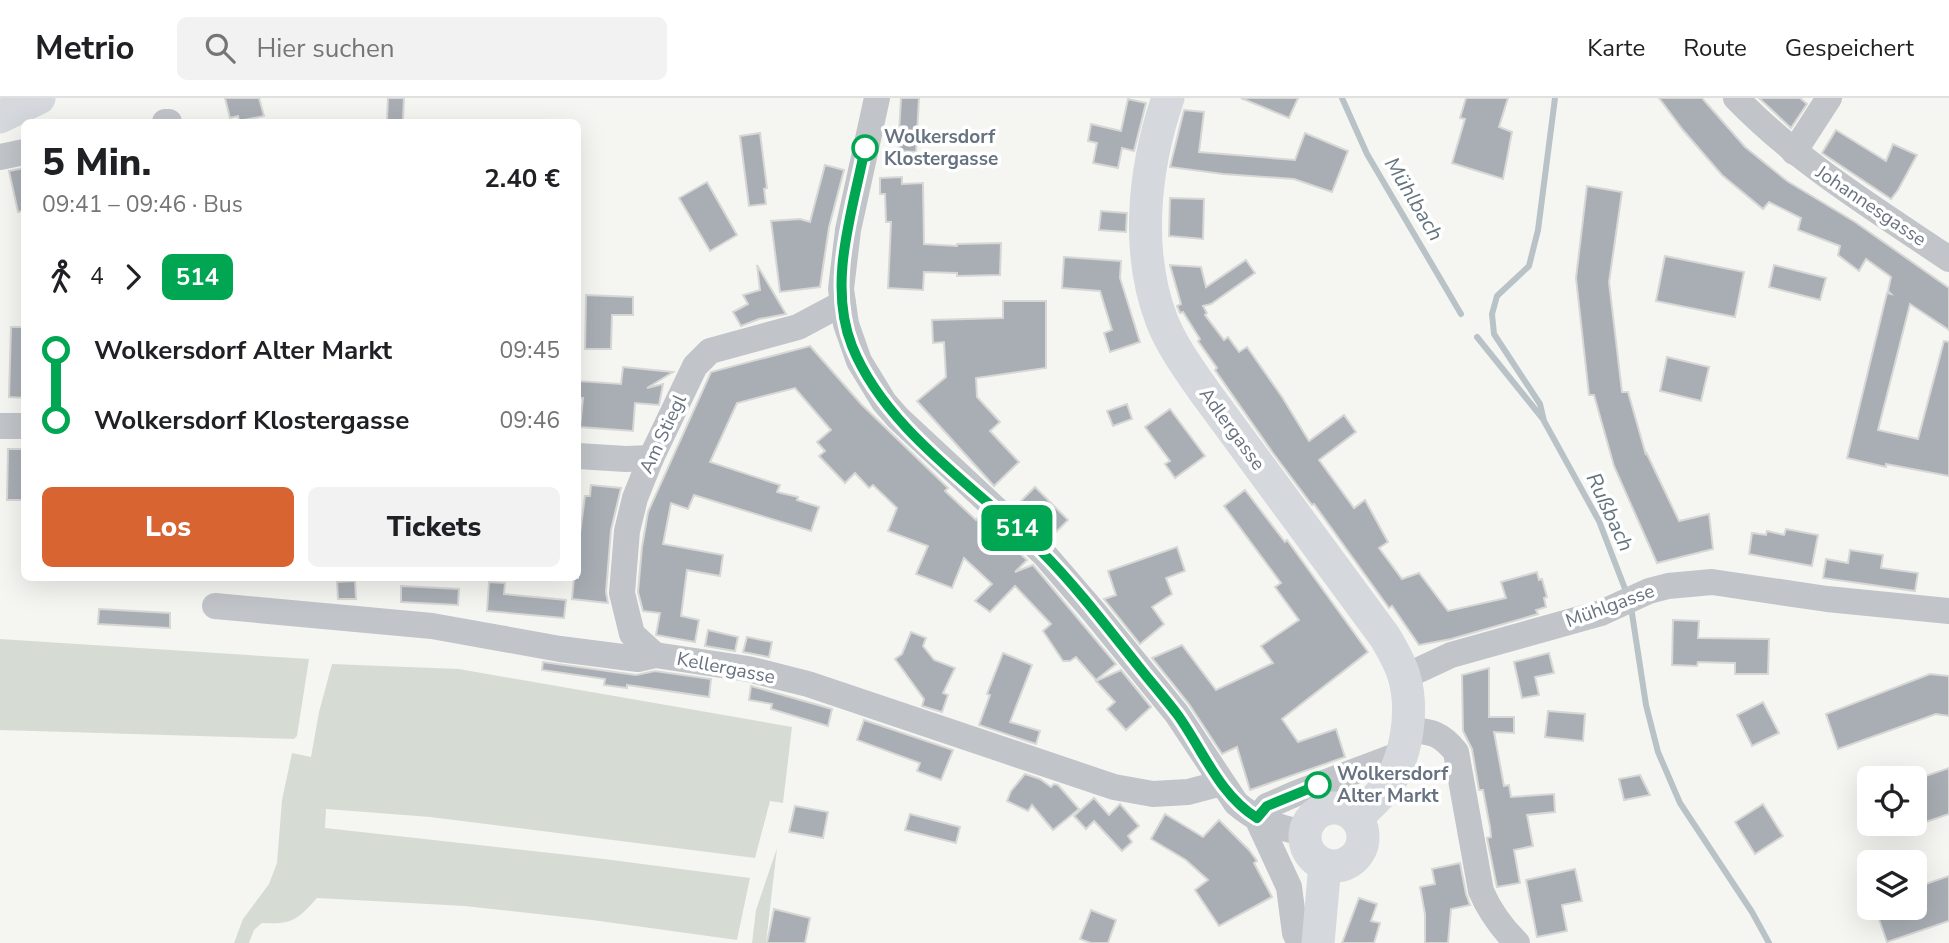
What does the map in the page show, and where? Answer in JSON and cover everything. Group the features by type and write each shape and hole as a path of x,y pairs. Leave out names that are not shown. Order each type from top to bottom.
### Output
{"main road":[{"path":"0,117 39,98"},
{"name":"Adlergasse","path":"1168,98 1154,146 1145,232 1151,283 1163,323 1182,359 1204,391 1385,637 1404,677 1407,692 1404,742 1394,775 1385,789 1356,818"},
{"path":"1325,809 1342,809 1356,818 1363,831 1363,839 1358,853 1347,863 1325,864 1318,861 1307,849 1305,833 1312,818 1325,809"},
{"path":"1318,943 1325,864"}],"street":[{"path":"877,98 848,229 841,289 851,343 859,361 884,402 945,464 1044,554 1177,714 1236,803 1257,818 1305,833"},
{"name":"Johannesgasse","path":"1737,98 1794,152 1949,259"},
{"path":"1794,152 1829,98"},
{"path":"0,157 21,153"},
{"name":"Am Stiegl","path":"654,655 632,634 622,593 627,531 635,498 651,458 695,366 705,354 798,327 843,303"},
{"path":"0,426 21,426"},
{"path":"581,456 651,458"},
{"name":"Mühlgasse","path":"1404,677 1451,655 1601,612 1649,591 1668,586 1712,582 1949,611"},
{"name":"Kellergasse","path":"215,606 432,626 560,649 638,659 654,655 748,669 808,684 1114,787 1153,794 1188,792 1222,783"},
{"path":"1257,818 1267,806 1404,742 1431,732 1445,738 1456,752 1481,891 1502,929 1517,943"},
{"path":"1257,818 1265,841 1289,887 1295,933 1300,943"}],"shaded area":[{"path":"0,639 309,659 297,736 294,739 0,730"},
{"path":"332,664 459,669 792,727 783,803 770,801 755,858 430,817 326,809 325,828 750,878 737,940 465,906 317,898 294,919 281,923 262,923 254,930 249,943 234,943 243,919 269,884 277,863 282,800 292,753 311,757 319,712"},
{"path":"777,848 766,943 752,943 756,910"}],"building":[{"path":"225,98 259,98 264,116 249,119 239,119 238,116 230,118"},
{"path":"388,98 404,98 403,119 387,119"},
{"path":"901,98 919,98 916,152 898,151"},
{"path":"1241,98 1298,98 1289,118"},
{"path":"1466,98 1508,98 1499,127 1512,132 1503,179 1452,163 1465,119 1460,118"},
{"path":"1659,98 1702,98 1745,147 1787,181 1855,222 1949,288 1949,330 1910,304 1878,430 1918,439 1944,341 1949,342 1949,476 1847,458 1887,293 1891,294 1888,291 1891,277 1866,259 1859,271 1838,255 1840,246 1798,230 1801,218 1769,202 1763,209 1722,175"},
{"path":"1759,98 1800,98 1807,104 1791,128"},
{"path":"1128,99 1146,103 1134,151 1122,148 1118,168 1093,163 1097,143 1088,141 1091,124 1121,131"},
{"path":"1184,110 1204,112 1199,152 1295,160 1305,133 1348,151 1332,192 1294,179 1170,167"},
{"path":"1836,130 1886,161 1893,144 1917,155 1891,199 1822,153"},
{"path":"760,133 767,188 764,189 766,204 749,206 740,136"},
{"path":"825,165 844,170 829,227 820,287 780,292 771,221 800,219 810,222"},
{"path":"21,169 21,212 18,212 9,171"},
{"path":"902,177 902,184 923,183 924,244 957,246 1001,243 1000,275 957,276 957,273 924,272 923,290 888,288 891,222 886,222 885,194 880,194 880,178"},
{"path":"707,182 737,235 710,251 679,198"},
{"path":"1587,186 1622,192 1609,282 1622,392 1628,392 1646,455 1646,452 1679,521 1709,514 1713,549 1657,563 1614,466 1594,395 1589,395 1576,278"},
{"path":"1170,198 1204,199 1203,239 1169,236"},
{"path":"1101,211 1127,213 1126,232 1099,230"},
{"path":"1665,256 1744,272 1735,317 1656,301"},
{"path":"1064,257 1121,261 1120,278 1140,342 1110,352 1104,333 1112,330 1100,291 1062,288"},
{"path":"1246,260 1255,273 1211,304 1203,306 1207,313 1205,315 1224,340 1228,337 1239,352 1247,347 1309,441 1344,415 1356,432 1319,460 1354,508 1365,500 1388,542 1379,548 1402,579 1419,573 1448,611 1506,598 1501,582 1537,572 1547,597 1544,598 1546,607 1536,610 1538,614 1451,639 1419,645 1392,606 1389,608 1314,504 1312,505 1273,453 1215,370 1217,368 1198,341 1200,339 1183,312 1180,313 1177,306 1181,304 1170,265 1201,267 1206,287"},
{"path":"757,265 786,314 759,319 741,326 733,312 748,304 743,295 760,290"},
{"path":"1774,265 1826,278 1820,300 1769,287"},
{"path":"586,295 633,297 633,315 612,315 611,349 585,349"},
{"path":"1003,301 1046,301 1046,368 976,378 977,397 1000,422 990,431 1019,462 994,486 917,401 946,377 944,342 933,343 932,320 1003,318"},
{"path":"11,327 21,327 21,398 9,397"},
{"path":"810,346 861,404 948,488 945,491 976,520 979,516 1027,560 1015,572 1033,565 1116,664 1096,680 1076,657 1063,661 1043,631 1051,624 1015,586 990,612 975,601 992,584 964,558 952,588 916,574 928,546 888,531 897,508 873,485 869,488 855,473 845,483 819,456 825,451 817,442 831,430 795,388 737,403 710,462 780,485 777,492 798,497 797,500 819,507 811,531 694,495 688,509 671,503 663,544 723,555 720,576 687,570 681,616 699,620 695,642 656,635 660,613 643,611 638,592 648,512 711,372"},
{"path":"1667,357 1709,367 1701,401 1660,391"},
{"path":"623,367 673,372 647,388 663,384 659,405 635,403 633,431 581,427 581,381 621,384"},
{"path":"1127,404 1132,419 1113,426 1107,411"},
{"path":"1170,409 1205,456 1175,478 1165,464 1170,461 1145,427"},
{"path":"8,449 21,449 21,500 7,500"},
{"path":"591,485 621,488 611,530 606,592 608,603 572,599 574,581 581,581 581,526 585,496 590,496"},
{"path":"1035,487 1068,520 1050,538 1016,506"},
{"path":"1245,490 1285,542 1287,540 1368,652 1282,719 1298,742 1336,729 1345,757 1250,790 1237,747 1222,754 1189,704 1152,658 1182,645 1216,690 1273,663 1261,646 1299,620 1275,587 1281,583 1224,506"},
{"path":"1786,529 1818,535 1812,566 1749,554 1752,533 1766,535 1767,531 1784,535"},
{"path":"1177,547 1185,571 1166,578 1172,594 1152,607 1164,624 1140,644 1104,599 1116,595 1108,571"},
{"path":"1850,550 1883,555 1881,568 1918,573 1915,591 1823,578 1826,559 1848,563"},
{"path":"355,581 356,599 338,599 337,582"},
{"path":"489,582 505,583 504,594 566,600 564,618 487,611"},
{"path":"401,586 459,589 458,605 401,602"},
{"path":"99,609 170,613 170,628 98,624"},
{"path":"1673,620 1699,621 1698,638 1769,639 1768,674 1735,674 1735,663 1698,662 1697,666 1672,665"},
{"path":"708,630 738,637 735,651 705,646"},
{"path":"911,632 926,638 923,646 934,660 955,668 943,693 948,695 942,712 922,706 924,699 895,659 902,654"},
{"path":"747,637 772,642 769,657 743,652"},
{"path":"1003,653 1032,665 1010,722 1040,731 1036,744 979,725 990,695 987,694"},
{"path":"1549,653 1554,673 1535,677 1539,695 1522,698 1514,662"},
{"path":"543,662 636,675 655,671 711,679 709,697 627,685 627,688 604,685 605,679 542,670"},
{"path":"1489,668 1489,717 1514,717 1514,733 1494,732 1504,786 1509,785 1511,797 1554,794 1555,812 1527,815 1533,846 1514,850 1520,883 1497,887 1487,838 1491,837 1483,790 1479,790 1472,749 1463,731 1462,675"},
{"path":"1121,670 1151,707 1126,730 1107,709 1115,702 1096,681"},
{"path":"1930,674 1949,676 1949,716 1936,714 1838,749 1826,714"},
{"path":"751,686 832,709 828,726 771,709 772,704 749,700"},
{"path":"1763,702 1779,733 1752,746 1737,715"},
{"path":"1548,711 1585,714 1583,741 1545,737"},
{"path":"864,720 953,750 941,780 917,771 920,763 857,740"},
{"path":"1949,768 1949,814 1927,822 1927,776"},
{"path":"1025,774 1040,779 1051,787 1058,785 1079,809 1053,830 1032,805 1028,811 1007,801 1011,791"},
{"path":"1640,775 1650,795 1624,800 1619,779"},
{"path":"1094,798 1109,815 1120,804 1139,826 1128,836 1132,842 1122,851 1094,821 1086,829 1074,816"},
{"path":"1763,804 1783,836 1755,854 1735,822"},
{"path":"795,806 828,812 823,838 789,832"},
{"path":"910,814 960,827 956,843 905,830"},
{"path":"1165,814 1203,837 1219,820 1257,861 1254,863 1272,897 1219,926 1195,890 1208,880 1186,860 1151,839"},
{"path":"1460,863 1470,905 1451,909 1448,943 1425,943 1425,914 1420,887 1435,884 1432,869"},
{"path":"1575,869 1582,901 1562,905 1567,931 1537,937 1526,880"},
{"path":"1949,876 1949,921 1887,942 1879,920 1927,920 1927,884"},
{"path":"1359,898 1377,904 1371,921 1380,923 1374,943 1342,943"},
{"path":"774,909 810,918 805,943 767,943"},
{"path":"1091,910 1116,920 1108,943 1091,943 1080,939"}],"waterway":[{"name":"Mühlbach","path":"1342,98 1367,154 1461,314"},
{"name":"Rußbach","path":"1555,98 1538,230 1529,266 1497,296 1492,314 1494,334 1540,404 1544,421 1599,521 1627,594"},
{"name":"Mühlbach","path":"1477,337 1543,419"},
{"name":"Rußbach","path":"1631,607 1646,705 1658,752 1680,803 1752,912 1769,943"}],"bus line":[{"name":"514","path":"865,148 848,229 841,289 851,343 884,402 945,464 1044,554 1177,714 1236,803 1257,818 1267,806 1318,785"}],"place":[{"name":"Wolkersdorf Klostergasse","path":"865,148"},
{"name":"Wolkersdorf Alter Markt","path":"1318,785"}]}
